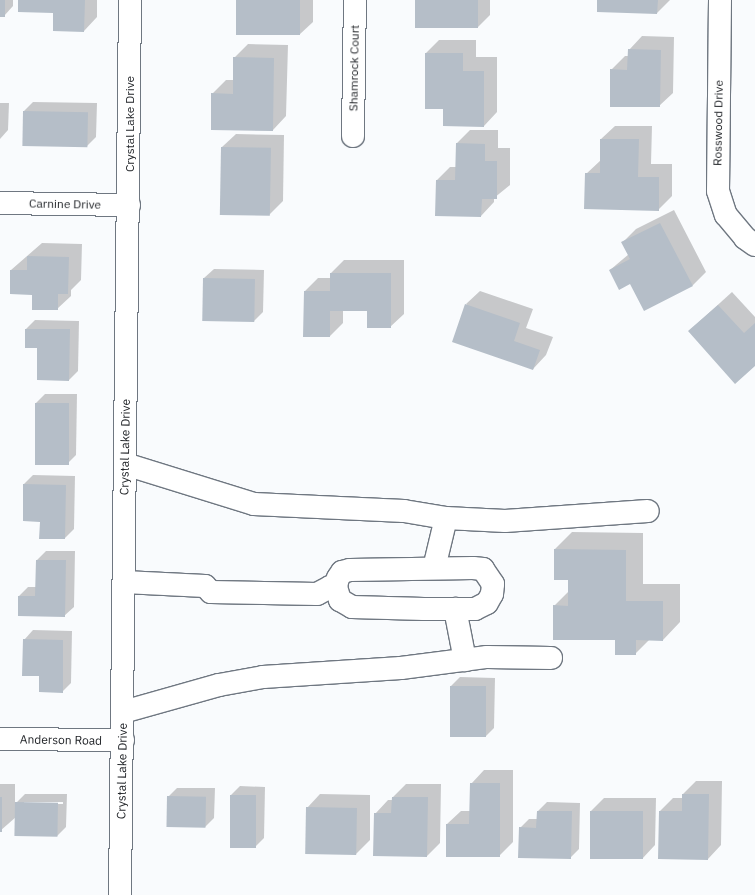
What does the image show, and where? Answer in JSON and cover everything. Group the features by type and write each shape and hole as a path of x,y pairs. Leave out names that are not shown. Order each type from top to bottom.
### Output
{"street":[{"name":"Crystal Lake Drive","path":"120,895 129,205 130,0"},
{"name":"Shamrock Court","path":"353,136 355,0"},
{"name":"Rosswood Drive","path":"720,0 718,191 726,215 750,241"},
{"name":"Carnine Drive","path":"0,203 129,205"},
{"path":"125,464 254,504 404,511 446,518 505,521 648,511"},
{"path":"434,568 446,518"},
{"path":"124,582 205,586 210,580 316,580 333,587 340,600 352,607 455,609 475,609 487,603 492,594 493,584 483,569 434,568 350,570 342,572 333,587"},
{"path":"455,609 465,660"},
{"path":"123,712 242,680 514,656 551,658"},
{"name":"Anderson Road","path":"0,739 123,740"}],"building":[{"path":"0,0 5,0 5,17 0,17"},
{"path":"18,0 85,0 84,32 53,31 53,13 18,12"},
{"path":"236,0 300,0 300,35 236,35"},
{"path":"415,0 478,0 478,28 415,28"},
{"path":"597,0 658,0 657,14 597,12"},
{"path":"628,49 661,50 660,107 610,107 610,69 627,70"},
{"path":"425,53 463,53 463,71 484,71 484,127 443,126 443,109 425,109"},
{"path":"233,57 274,58 273,131 211,130 211,93 233,94"},
{"path":"23,111 88,112 87,147 22,146"},
{"path":"600,139 639,139 638,177 659,177 659,211 584,209 585,173 600,173"},
{"path":"456,143 485,144 485,161 497,161 497,199 482,199 481,217 435,216 436,180 455,180"},
{"path":"221,147 271,148 270,216 220,215"},
{"path":"660,223 693,286 644,311 630,284 619,290 609,270 630,259 621,242"},
{"path":"27,256 69,257 68,294 58,294 58,310 32,310 32,295 10,294 10,270 27,270"},
{"path":"330,273 391,273 391,328 367,328 367,311 330,311 330,337 303,337 304,291 330,291"},
{"path":"203,278 255,279 254,322 202,321"},
{"path":"465,304 520,323 514,341 540,350 533,370 452,342"},
{"path":"718,305 744,333 755,323 755,366 735,384 688,331"},
{"path":"25,329 70,329 69,381 37,380 37,348 25,348"},
{"path":"35,403 69,403 69,465 35,465"},
{"path":"23,484 66,485 65,539 39,539 40,522 23,521"},
{"path":"554,549 626,550 626,601 663,601 663,641 636,640 636,655 615,655 615,640 553,640 553,605 568,606 568,580 554,580"},
{"path":"36,560 66,560 65,617 18,616 18,596 35,596"},
{"path":"23,639 63,640 63,693 39,692 39,676 22,676"},
{"path":"450,686 486,686 486,737 450,737"},
{"path":"470,783 500,783 500,857 446,857 446,824 469,824"},
{"path":"682,794 709,794 708,860 658,859 659,811 682,811"},
{"path":"230,795 256,795 256,848 230,848"},
{"path":"167,796 206,797 205,828 166,827"},
{"path":"0,797 2,797 2,832 0,832"},
{"path":"392,797 428,797 427,857 373,856 374,813 391,813"},
{"path":"15,802 58,803 57,837 14,836"},
{"path":"306,807 357,808 356,855 305,854"},
{"path":"537,811 572,811 571,859 518,858 519,827 536,828"},
{"path":"590,811 643,811 643,859 590,859"}]}
